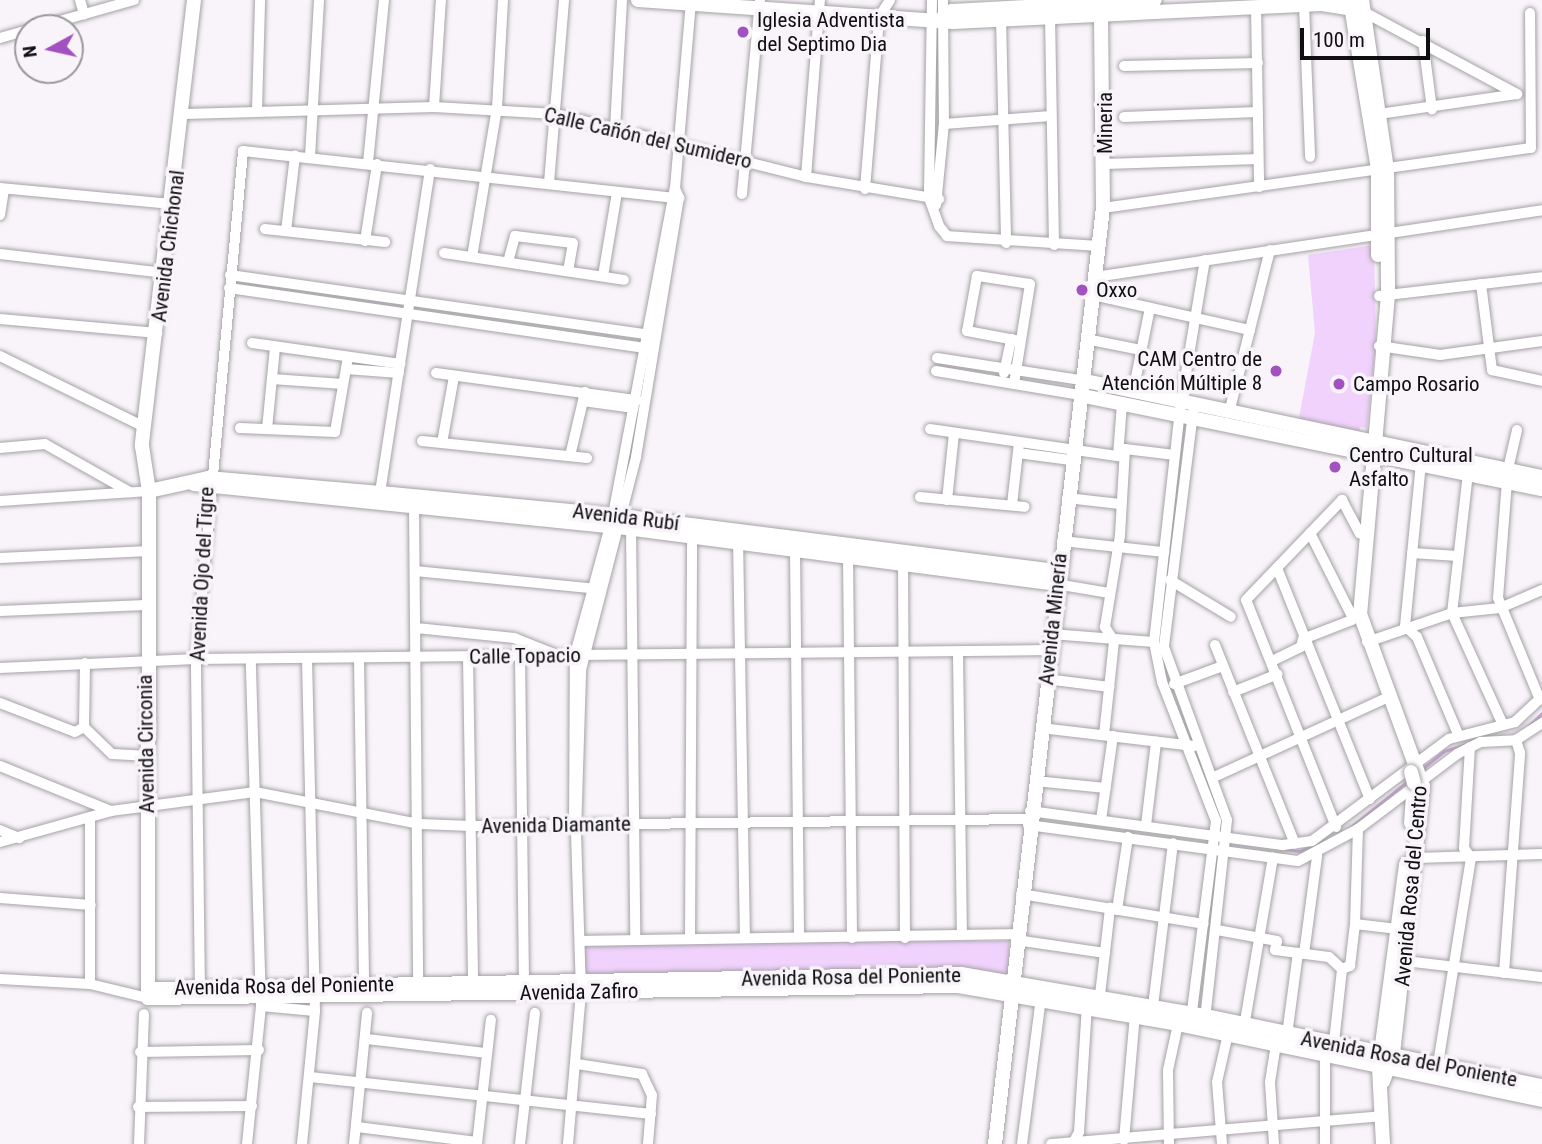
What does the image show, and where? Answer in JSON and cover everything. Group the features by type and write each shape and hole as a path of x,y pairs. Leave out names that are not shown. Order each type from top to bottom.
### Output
{"street":[{"path":"80,0 84,14 134,0"},
{"name":"Avenida Chichonal","path":"149,491 144,427 186,114 194,0"},
{"path":"257,110 260,0"},
{"path":"310,157 319,0"},
{"path":"365,241 372,164 373,109 384,0"},
{"path":"434,107 440,0"},
{"path":"472,257 497,108 503,0"},
{"path":"549,183 564,0"},
{"path":"615,129 622,0"},
{"path":"638,0 818,6 879,18 1001,18 1050,15 1102,5 1155,0"},
{"path":"865,189 879,18 890,0"},
{"path":"932,0 939,17 944,124 932,213 947,236 1006,243 1098,246"},
{"path":"934,198 939,17 943,0"},
{"path":"580,654 604,590 622,522 644,406 682,145 691,2"},
{"path":"742,194 759,5"},
{"path":"939,17 953,11 1102,5 1361,5 1517,94"},
{"name":"Mineria","path":"1098,246 1105,164 1102,5"},
{"path":"1249,5 1258,63 1259,187"},
{"path":"1304,5 1310,158"},
{"path":"1361,5 1379,114 1382,170"},
{"path":"1361,5 1382,170"},
{"path":"806,177 818,6"},
{"path":"1103,208 1531,148 1530,13"},
{"path":"1050,15 1054,245"},
{"path":"1001,18 1006,243"},
{"path":"1423,41 1432,108"},
{"path":"1124,66 1258,63"},
{"path":"1379,114 1531,92"},
{"name":"Calle Cañón del Sumidero","path":"186,114 434,107 497,108 556,114 806,177 865,189 934,198"},
{"path":"1124,117 1258,112"},
{"path":"944,124 1051,116"},
{"name":"Avenida Ojo del Tigre","path":"200,993 202,794 196,659 203,484 229,288 243,152 295,156"},
{"path":"286,231 295,156 487,175 617,192 674,194"},
{"path":"1105,164 1258,159"},
{"path":"379,498 430,169"},
{"name":"Avenida Rosa del Centro","path":"1382,170 1383,346 1360,614 1366,642 1385,699"},
{"path":"0,215 2,188 174,204"},
{"path":"603,276 617,192"},
{"path":"635,938 633,655 622,522 632,404 643,334 674,194"},
{"path":"1095,277 1542,210"},
{"path":"265,229 385,242"},
{"path":"508,262 515,236 573,243 568,271"},
{"name":"Avenida Minería","path":"995,1144 1029,819 1098,246"},
{"path":"1229,413 1270,250"},
{"path":"444,253 624,279"},
{"path":"0,254 165,273"},
{"path":"1169,1139 1168,1070 1194,1022 1217,930 1221,841 1214,777 1174,684 1164,647 1187,412 1185,382 1200,319 1205,260"},
{"path":"230,275 654,337"},
{"path":"1008,383 1028,282 977,276 967,331 1016,340"},
{"path":"1383,295 1542,276"},
{"path":"1481,284 1492,370 1542,381"},
{"path":"229,288 652,349"},
{"path":"1093,295 1250,330"},
{"path":"1133,392 1150,308"},
{"path":"0,318 157,333"},
{"path":"527,330 528,318"},
{"path":"1086,339 1141,350"},
{"path":"1383,346 1440,355 1542,341"},
{"path":"252,343 348,357 400,368"},
{"path":"267,429 275,347"},
{"path":"0,356 144,427"},
{"path":"240,428 335,432 348,357"},
{"path":"937,358 1011,369 1080,387 1122,404 1187,412 1508,475 1542,489"},
{"path":"346,369 400,368"},
{"path":"936,371 1008,383 1133,392 1187,412 1229,413 1374,448 1421,464 1468,473 1542,477"},
{"path":"436,373 644,406"},
{"path":"442,443 454,376"},
{"path":"272,379 343,384"},
{"path":"570,456 584,396"},
{"path":"1101,820 1106,788 1107,710 1113,639 1105,630 1109,593 1119,548 1122,404"},
{"path":"1187,412 1175,455 1154,642 1161,682 1213,803 1221,841 1204,924 1194,1022"},
{"path":"930,429 1018,448 1072,455 1175,455"},
{"path":"1029,819 1101,820 1146,825 1221,841 1273,857 1298,860 1317,856 1359,829 1458,734 1503,724 1528,715 1541,699 1500,608 1508,475 1517,430"},
{"path":"947,500 954,433"},
{"path":"422,441 587,458"},
{"path":"0,448 45,444 130,492"},
{"path":"1012,505 1018,448"},
{"name":"Avenida Rosa del Centro","path":"1374,448 1360,534 1352,618 1416,774 1416,858 1405,961 1385,1064"},
{"path":"1405,626 1421,464"},
{"path":"1468,473 1452,614 1503,724"},
{"name":"Avenida Rubí","path":"0,501 149,491 203,484 622,522 1057,577"},
{"name":"Avenida Circonia","path":"148,993 145,661 149,491"},
{"path":"920,497 1025,507"},
{"name":"Avenida Rubí","path":"379,498 414,506 507,510"},
{"path":"1067,498 1120,504"},
{"path":"1336,827 1275,685 1278,674 1246,600 1342,500 1360,534"},
{"path":"414,506 420,824 418,984"},
{"path":"568,1144 577,1064 581,987 576,827 580,654 593,589 622,522"},
{"name":"Avenida Rubí","path":"622,522 692,536 738,536 795,550 848,556 902,557"},
{"path":"1303,639 1352,618 1311,533"},
{"path":"690,938 688,656 692,536"},
{"path":"738,536 745,938"},
{"path":"1062,541 1164,552"},
{"path":"795,550 800,822 799,937"},
{"path":"0,558 149,551"},
{"path":"1412,553 1458,556"},
{"path":"848,556 853,821 852,938"},
{"path":"902,557 905,655 905,938"},
{"path":"1277,568 1303,639 1370,799"},
{"path":"415,571 604,590"},
{"path":"1057,577 1109,593"},
{"path":"1170,580 1231,617"},
{"path":"1366,642 1405,626 1452,614 1500,608 1542,590"},
{"path":"0,611 146,605"},
{"path":"1405,626 1417,637 1458,734"},
{"path":"416,628 514,638 555,654"},
{"path":"1051,634 1154,642"},
{"path":"1272,661 1301,647 1303,639"},
{"path":"1215,645 1295,844"},
{"name":"Calle Topacio","path":"0,668 307,657 359,659 555,654 905,655 1049,650"},
{"path":"958,654 962,935"},
{"path":"520,656 524,982"},
{"path":"302,1144 310,1077 314,998 307,657"},
{"path":"468,657 473,983"},
{"path":"247,1144 259,1050 251,659"},
{"path":"359,659 364,990"},
{"path":"85,663 84,727 112,754 145,756"},
{"path":"1174,684 1223,666"},
{"path":"1233,692 1278,674"},
{"path":"1046,679 1109,687"},
{"path":"1214,777 1385,699"},
{"path":"0,703 75,732 84,727"},
{"path":"1029,819 1128,837 1173,842 1295,844 1336,827 1370,799 1471,747 1516,740 1541,727"},
{"path":"1041,728 1200,747"},
{"path":"1504,972 1520,753 1516,740"},
{"path":"1146,825 1156,742"},
{"path":"1438,1065 1471,858 1464,849 1471,747"},
{"path":"0,766 111,811"},
{"name":"Avenida Rosa del Centro","path":"1385,1064 1416,774"},
{"path":"1035,781 1106,788"},
{"name":"Avenida Diamante","path":"0,842 111,811 202,794 255,792 420,824 472,826 576,827 636,823 1029,819"},
{"path":"90,818 90,984"},
{"path":"1342,969 1350,966 1355,924 1359,829"},
{"path":"0,830 19,838"},
{"path":"1100,995 1105,953 1128,837"},
{"path":"1153,1006 1173,842"},
{"path":"1416,858 1542,854"},
{"path":"1274,1144 1273,1125 1282,1040 1301,953 1317,856"},
{"path":"1244,1027 1263,938 1273,857"},
{"path":"1021,894 1204,924"},
{"path":"0,898 91,905"},
{"path":"1355,924 1398,929"},
{"path":"1217,930 1277,941 1275,950 1329,957 1342,969"},
{"path":"581,941 635,938 905,938 962,935 1016,937 1105,953"},
{"path":"1405,961 1454,971 1504,972 1542,977"},
{"path":"1334,1042 1342,969"},
{"path":"0,979 90,984 148,993"},
{"name":"Avenida Rosa del Poniente","path":"364,990 418,984 524,982 581,987"},
{"name":"Avenida Zafiro","path":"148,993 314,998 364,990 784,983 1011,985"},
{"name":"Avenida Rosa del Poniente","path":"1011,985 1041,997 1135,1015 1244,1027 1325,1054 1385,1064 1542,1100"},
{"name":"Avenida Rosa del Poniente","path":"1011,985 1100,995 1153,1006 1228,1034 1334,1042 1385,1064 1438,1065 1542,1086"},
{"path":"1022,1144 1041,997"},
{"path":"1073,1143 1079,1132 1087,1006"},
{"path":"354,1144 367,1039 367,1013"},
{"path":"520,1144 535,1013"},
{"path":"139,1144 138,1107 144,1014"},
{"path":"1124,1141 1135,1015"},
{"path":"357,1127 477,1143 491,1020"},
{"path":"1222,1144 1217,1082 1228,1034"},
{"path":"367,1039 486,1053"},
{"path":"141,1052 259,1050"},
{"path":"1325,1054 1325,1144"},
{"path":"577,1064 634,1069 652,1095 648,1144"},
{"path":"1383,1144 1385,1064"},
{"path":"310,1077 482,1098 651,1114"},
{"path":"138,1107 252,1106"},
{"path":"1051,1144 1124,1141 1149,1136 1169,1139 1221,1130 1382,1116"}],"shaded area":[{"path":"1374,245 1376,342 1367,428 1360,427 1359,436 1298,423 1315,333 1308,255"},
{"path":"584,941 1009,941 1009,974 584,974"}],"waterway":[{"path":"1529,726 1542,713"},
{"path":"1422,769 1444,751 1464,745"},
{"path":"1346,831 1409,780"},
{"path":"1285,849 1300,851 1328,840"}],"place":[{"name":"Iglesia Adventista del Septimo Dia","path":"743,32"},
{"name":"Oxxo","path":"1082,290"},
{"name":"CAM Centro de Atención Múltiple 8","path":"1276,371"},
{"name":"Campo Rosario","path":"1339,384"},
{"name":"Centro Cultural Asfalto","path":"1335,467"}]}
